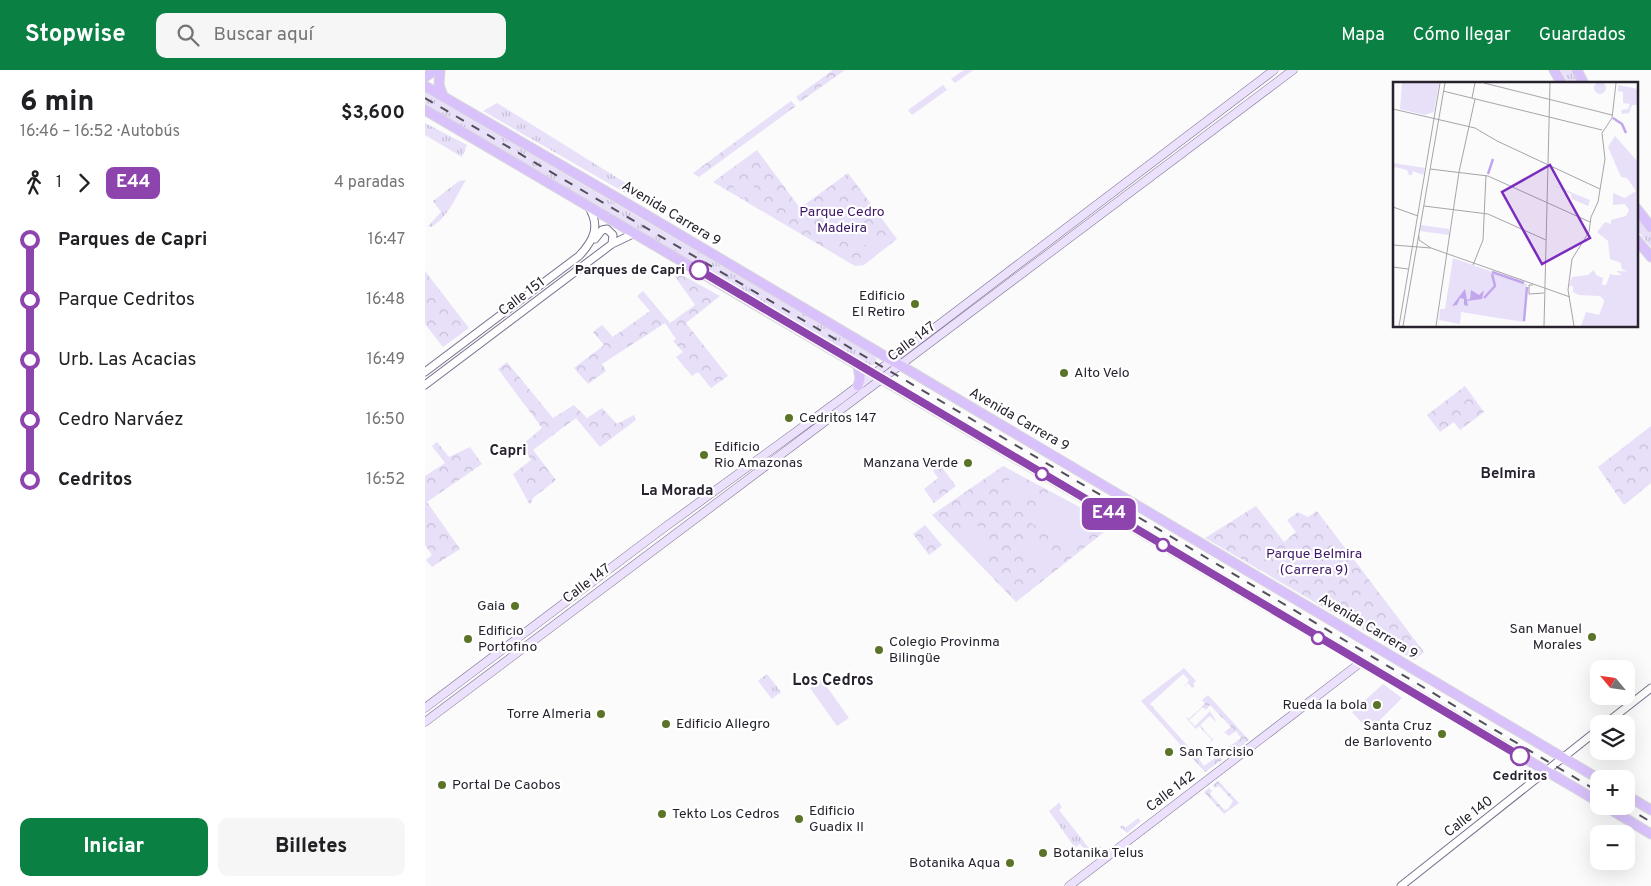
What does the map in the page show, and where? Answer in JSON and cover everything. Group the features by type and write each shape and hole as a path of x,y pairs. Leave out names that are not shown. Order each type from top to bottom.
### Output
{"main road":[{"path":"425,77 435,70"},
{"path":"440,70 439,84 443,96"},
{"name":"Calle 147","path":"425,708 661,530 858,386 1274,70"},
{"name":"Calle 147","path":"425,722 1293,70"},
{"path":"1554,70 1561,82"},
{"path":"1577,70 1582,82"},
{"name":"Avenida Carrera 9","path":"425,86 639,210 900,367 1590,774"},
{"path":"426,111 635,232 881,380 1590,797"},
{"path":"1639,212 1651,227"},
{"path":"1639,243 1651,258"},
{"path":"858,366 860,377 858,386"},
{"name":"Calle 142","path":"1069,886 1360,663"},
{"path":"1635,800 1651,810"},
{"path":"1620,815 1651,834"}],"street":[{"path":"587,204 596,226 594,236 589,245"},
{"name":"Calle 151","path":"425,372 570,264 605,229 612,232 612,244"},
{"name":"Calle 151","path":"425,384 612,244 635,232"},
{"path":"1616,715 1651,688"},
{"name":"Calle 140","path":"1401,886 1590,736"}],"green space":[{"path":"833,70 845,70 800,102 796,97"},
{"path":"964,70 973,70 955,83 951,79"},
{"path":"1561,70 1571,70 1578,82 1568,82"},
{"path":"943,85 947,90 912,115 908,110"},
{"path":"425,92 872,354 877,359 874,365 868,367 425,106"},
{"path":"791,101 796,106 699,177 693,173"},
{"path":"497,103 645,195 636,199 483,111"},
{"path":"425,123 467,145 462,157 425,135"},
{"name":"Parque Cedro Madeira","path":"757,150 800,208 848,173 897,239 864,265 855,266 713,182"},
{"path":"745,177 756,189 743,199 733,187"},
{"path":"466,180 442,218 431,227 428,226 441,212 433,201 459,181"},
{"path":"834,198 862,214 854,229 825,213"},
{"path":"1639,218 1651,233 1651,247 1639,232"},
{"path":"826,222 835,227 827,242 817,237"},
{"path":"868,223 883,245 871,253 856,232"},
{"path":"669,268 720,296 686,323 728,376 711,388 698,372 692,376 676,357 683,352 673,341 676,339 665,323 602,364 606,371 588,384 574,368 604,345 593,332 602,325 613,337 650,311 637,296 643,291 670,323 695,305"},
{"path":"425,271 469,328 443,347 425,324"},
{"path":"507,362 553,418 574,405 587,418 602,408 617,424 634,415 636,420 600,447 576,418 533,450 556,480 533,498 530,505 513,474 531,460 522,445 542,428 498,369"},
{"path":"1465,386 1484,412 1460,430 1454,422 1440,432 1427,415"},
{"path":"1651,426 1651,483 1624,505 1598,467"},
{"path":"437,442 449,457 470,447 482,464 427,502 460,549 432,567 426,560 432,555 425,545 425,476 445,463 432,446"},
{"path":"940,465 956,486 934,503 924,489 938,478 933,471"},
{"path":"1003,466 1113,525 1016,602 932,515"},
{"path":"1010,478 1032,494 1023,506 1001,490"},
{"path":"1046,492 1094,520 1077,549 1029,522"},
{"name":"Parque Belmira (Carrera 9)","path":"1256,506 1284,542 1296,532 1287,520 1298,512 1308,517 1317,511 1424,652 1414,660 1205,538"},
{"path":"970,518 995,544 980,558 956,532"},
{"path":"925,525 942,545 929,555 913,534"},
{"path":"1030,537 1059,554 1048,571 1020,553"},
{"path":"1293,543 1316,562 1306,575 1282,555"},
{"path":"1184,668 1196,681 1193,684 1195,686 1192,688 1188,683 1184,687 1189,680 1183,674 1150,704 1195,754 1201,748 1205,755 1199,759 1204,766 1219,755 1222,760 1205,772 1141,701"},
{"path":"767,674 781,692 772,699 758,681"},
{"path":"822,680 849,718 837,726 810,688"},
{"name":"Rueda la bola","path":"1383,684 1402,698 1369,731 1352,712"},
{"path":"1208,695 1249,740 1230,754 1226,749 1241,738 1236,731 1229,736 1223,731 1225,732 1231,727 1210,705 1206,710 1203,707 1189,720 1195,726 1210,711 1217,723 1210,716 1200,725 1212,739 1215,737 1210,743 1211,739 1199,726 1196,729 1185,717 1189,719 1205,704 1202,700"},
{"path":"1218,781 1239,803 1224,814 1204,792 1209,788 1212,791 1210,794 1224,810 1228,809 1233,801 1219,786 1215,788 1213,785"},
{"path":"1059,803 1062,807 1059,810 1092,852 1100,846 1103,850 1093,858 1080,844 1076,847 1073,845 1049,811"},
{"path":"1138,818 1141,821 1127,833 1120,827 1123,825 1125,828"}],"railway":[{"path":"425,98 1138,517 1590,787"},
{"path":"1635,813 1651,822"}],"bus line":[{"name":"E44","path":"699,270 847,360 1520,756"}],"place":[{"name":"Parques de Capri","path":"699,270"},
{"name":"Edificio El Retiro","path":"915,304"},
{"name":"Alto Velo","path":"1064,373"},
{"name":"Cedritos 147","path":"789,418"},
{"name":"Edificio Rio Amazonas","path":"704,455"},
{"name":"Manzana Verde","path":"968,463"},
{"name":"Gaia","path":"515,606"},
{"name":"San Manuel Morales","path":"1592,637"},
{"name":"Edificio Portofino","path":"468,639"},
{"name":"Colegio Provinma Bilingüe","path":"879,650"},
{"name":"Rueda la bola","path":"1377,705"},
{"name":"Torre Almeria","path":"601,714"},
{"name":"Edificio Allegro","path":"666,724"},
{"name":"Santa Cruz de Barlovento","path":"1442,734"},
{"name":"San Tarcisio","path":"1169,752"},
{"name":"Cedritos","path":"1520,756"},
{"name":"Portal De Caobos","path":"442,785"},
{"name":"Tekto Los Cedros","path":"662,814"},
{"name":"Edificio Guadix II","path":"799,819"},
{"name":"Botanika Telus","path":"1043,853"},
{"name":"Botanika Aqua","path":"1010,863"}],"district":[{"name":"Capri","path":"508,451"},
{"name":"Belmira","path":"1508,474"},
{"name":"La Morada","path":"677,491"},
{"name":"Los Cedros","path":"833,681"}]}
